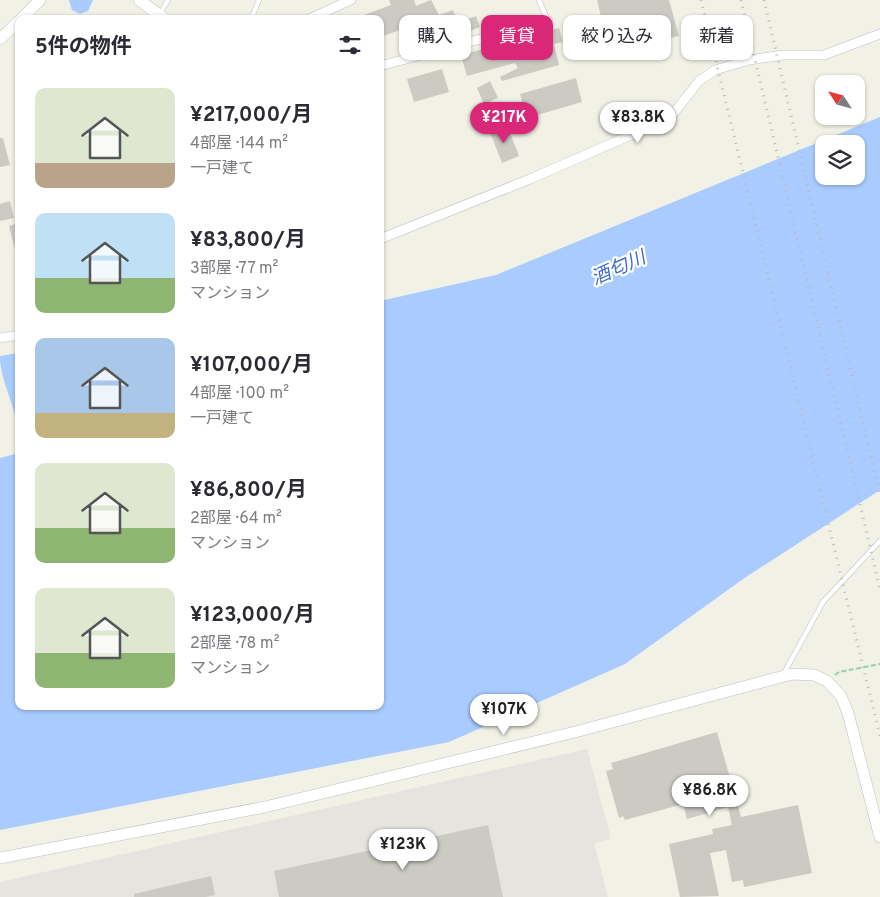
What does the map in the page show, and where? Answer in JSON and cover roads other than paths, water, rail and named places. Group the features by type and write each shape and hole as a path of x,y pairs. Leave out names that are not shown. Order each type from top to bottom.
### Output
{"street":[{"path":"25,15 40,0"},
{"path":"139,0 159,15"},
{"path":"318,15 351,0"},
{"path":"0,39 15,25"},
{"path":"384,238 530,180 600,146 670,118 700,81 715,70 749,60 783,54 824,55 880,34"},
{"path":"384,65 481,39"},
{"path":"0,338 15,336"},
{"path":"0,858 265,807 594,727 782,676 803,673 814,675 828,682 841,696 848,713 880,837"}],"lane":[{"path":"163,15 168,0"},
{"path":"253,15 259,0"},
{"path":"539,0 545,15"},
{"path":"782,676 823,602 880,541"}],"water":[{"path":"69,0 93,0 88,11 80,14 72,10"},
{"name":"酒匂川","path":"880,117 880,490 743,579 625,664 449,742 0,830 0,458 15,454 15,710 384,710 384,300 496,275 815,144 815,185 865,185 865,135 836,135 865,125 865,123"},
{"path":"15,354 15,414 2,374 0,356"}],"railway":[{"path":"701,0 880,736"},
{"path":"741,0 880,589"},
{"path":"764,0 880,495"}]}
